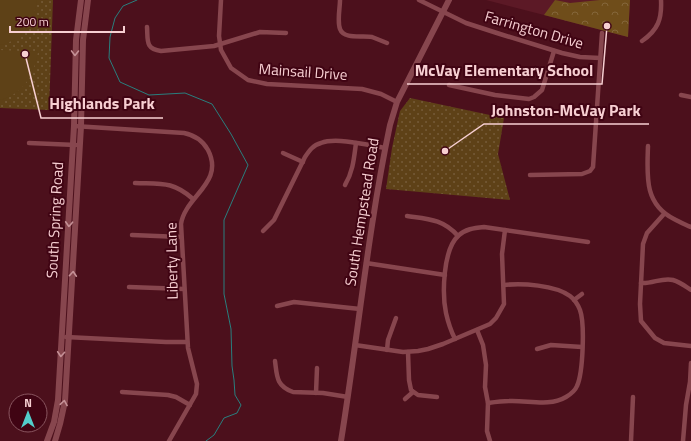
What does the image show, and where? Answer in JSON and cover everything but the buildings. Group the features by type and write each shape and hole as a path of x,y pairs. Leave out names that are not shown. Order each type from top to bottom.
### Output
{"main road":[{"name":"South Spring Road","path":"47,441 54,422 58,400 74,126 76,40 81,0"},
{"name":"South Spring Road","path":"54,441 60,424 65,401 81,126 83,40 88,0"},
{"name":"South Hempstead Road","path":"341,441 366,263 390,125 397,102 449,0"},
{"path":"70,201 77,201"}],"street":[{"name":"Mainsail Drive","path":"221,0 221,50 231,68 248,80 267,84 362,89 381,94 397,102"},
{"path":"340,0 340,28 342,32 349,36 371,37 387,43"},
{"name":"Farrington Drive","path":"419,0 466,23 554,51 580,57 600,58"},
{"path":"642,42 651,35 657,27 662,10 661,0"},
{"path":"147,27 148,44 150,50 160,51 194,49 220,45 260,32 286,33"},
{"path":"530,175 580,174 590,172 593,167 602,33"},
{"path":"449,85 516,98 529,99 534,97 542,90 554,51"},
{"path":"681,95 691,97"},
{"name":"Liberty Lane","path":"74,126 178,132 195,136 207,148 210,154 212,167 209,180 184,212 182,217 181,237 187,342 188,353 197,384 196,394 169,441"},
{"path":"263,231 274,220 302,162 311,149 319,143 337,140 385,148"},
{"path":"345,185 352,169 356,143"},
{"path":"29,144 79,146"},
{"path":"648,146 647,179 652,197 664,214 691,227"},
{"path":"283,153 302,162"},
{"path":"135,183 173,186 180,188 193,200"},
{"path":"664,214 647,233 643,244 640,312 641,321 655,338 664,343 691,346"},
{"path":"407,216 431,219 443,223 449,226 458,236"},
{"path":"455,339 446,314 444,298 445,275 449,249 458,236 473,228 484,227 588,242"},
{"path":"355,345 408,352 428,350 490,324 501,312 504,298 502,254 505,230"},
{"path":"132,235 181,237"},
{"path":"366,263 445,275"},
{"path":"641,283 651,283 668,279 675,280 691,290"},
{"path":"488,403 509,400 553,402 572,393 579,381 581,368 583,325 581,311 574,300 561,291 552,289 522,284 504,285"},
{"path":"129,287 184,289"},
{"path":"574,300 582,294"},
{"path":"277,306 294,302 360,309"},
{"path":"387,350 388,340 396,318"},
{"path":"477,330 484,351 486,365 485,387 488,403 487,431 490,441"},
{"path":"62,336 187,342"},
{"path":"537,349 551,345 582,347"},
{"path":"408,352 409,384 413,392 418,395 437,397"},
{"path":"275,361 277,378 282,386 293,392 348,397"},
{"path":"683,441 689,399 691,363"},
{"path":"316,393 317,368"},
{"path":"122,392 168,395 176,397 190,405"},
{"path":"405,399 413,392"},
{"path":"631,441 633,397"}],"shaded area":[{"path":"0,0 53,0 49,110 0,108"},
{"path":"0,0 37,0 33,16 26,29 15,39 0,45"},
{"path":"486,0 630,0 628,37 544,15"},
{"path":"0,50 38,52 31,75 22,88 16,93 0,100"},
{"path":"410,98 504,118 498,154 510,200 386,189 392,148 400,111"}],"green space":[{"path":"555,0 570,3 600,0 630,0 628,37 544,15"}],"waterway":[{"path":"137,0 123,6 115,18 110,37 109,58 120,82 149,95 185,93 212,104 248,165 224,220 224,294 231,329 232,366 235,395 241,405 237,413 224,418 214,435 206,441"}],"place":[{"name":"McVay Elementary School","path":"607,26"},
{"name":"Highlands Park","path":"25,54"},
{"name":"Johnston-McVay Park","path":"445,151"}]}
